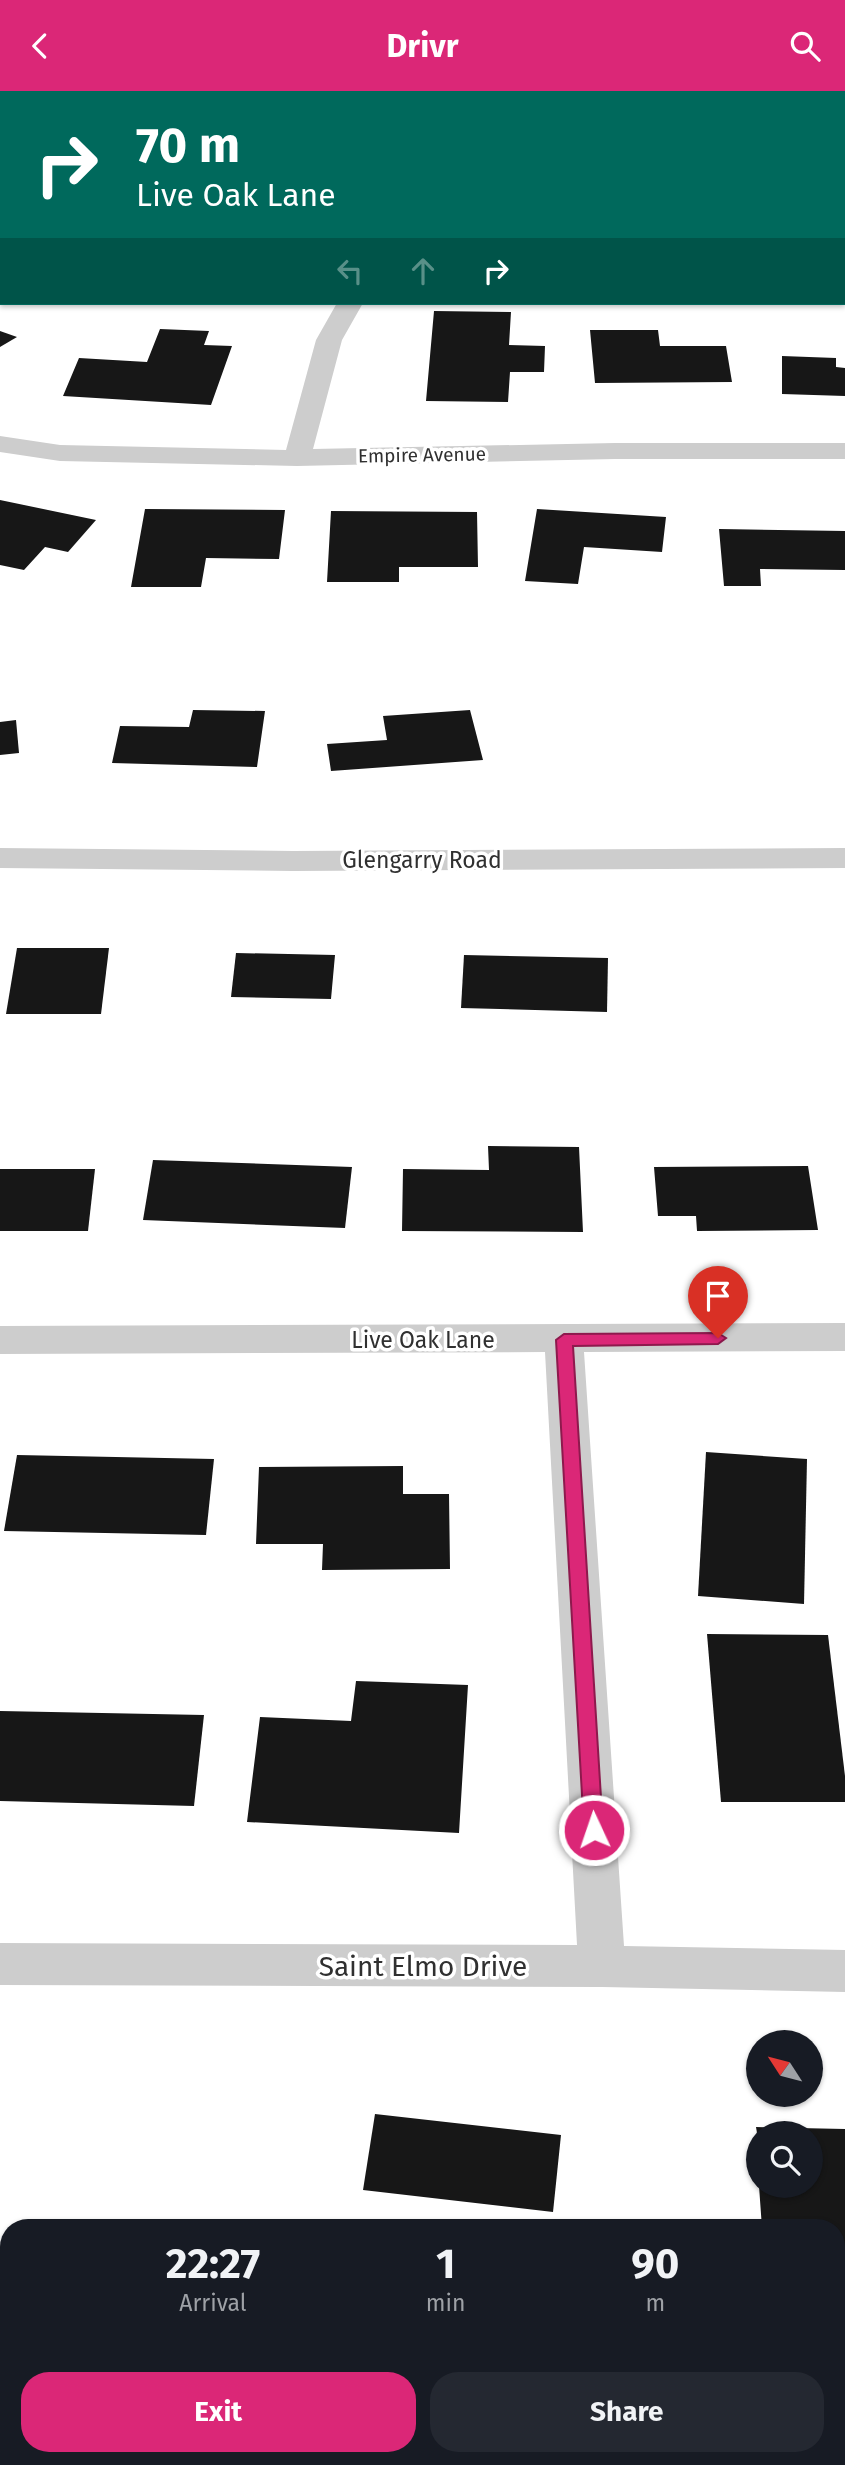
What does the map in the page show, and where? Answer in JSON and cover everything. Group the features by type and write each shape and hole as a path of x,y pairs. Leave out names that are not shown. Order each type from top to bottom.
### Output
{"street":[{"path":"297,458 329,340 349,305"},
{"name":"Empire Avenue","path":"0,444 60,453 297,458 615,451 845,451"},
{"name":"Glengarry Road","path":"0,858 293,861 845,858"},
{"name":"Live Oak Lane","path":"0,1340 845,1337"},
{"path":"564,1340 602,1966"},
{"name":"Saint Elmo Drive","path":"0,1964 602,1966 845,1971"}],"building":[{"path":"434,311 511,312 509,345 545,346 544,372 510,372 508,402 426,401"},
{"path":"160,329 209,331 204,345 232,346 211,405 63,396 79,358 147,362"},
{"path":"590,330 658,330 660,346 726,346 732,382 595,383"},
{"path":"0,331 17,337 0,347"},
{"path":"782,356 836,358 836,367 845,368 845,396 782,394"},
{"path":"0,500 96,520 68,552 45,547 24,570 0,565"},
{"path":"145,509 285,510 279,559 206,558 201,587 131,587"},
{"path":"537,509 666,517 662,552 584,547 578,584 525,581"},
{"path":"331,511 477,512 478,567 399,567 399,582 327,582"},
{"path":"719,529 845,531 845,570 760,569 761,586 724,586"},
{"path":"193,710 265,711 257,767 112,763 120,726 189,727"},
{"path":"470,710 483,760 331,771 327,744 387,740 383,716"},
{"path":"16,720 19,753 0,755 0,722"},
{"path":"17,948 109,948 101,1014 6,1014"},
{"path":"236,953 335,955 331,999 231,997"},
{"path":"464,955 608,958 607,1012 461,1008"},
{"path":"488,1146 579,1147 583,1232 402,1231 403,1169 489,1170"},
{"path":"153,1160 352,1167 345,1228 143,1220"},
{"path":"808,1166 818,1230 697,1231 696,1216 658,1216 654,1167"},
{"path":"0,1169 95,1169 88,1231 0,1231"},
{"path":"706,1452 807,1459 804,1604 698,1596"},
{"path":"17,1455 214,1459 206,1535 4,1531"},
{"path":"403,1466 403,1494 449,1494 450,1569 322,1570 323,1544 256,1544 259,1467"},
{"path":"707,1634 828,1635 845,1776 845,1802 721,1802"},
{"path":"356,1681 468,1685 459,1833 247,1822 260,1717 351,1721"},
{"path":"0,1711 204,1715 194,1806 0,1801"},
{"path":"375,2114 561,2135 553,2212 363,2190"},
{"path":"823,2129 845,2129 845,2219 761,2219 760,2198 823,2198"}],"route":[{"path":"594,1830 564,1340 718,1338"}]}
